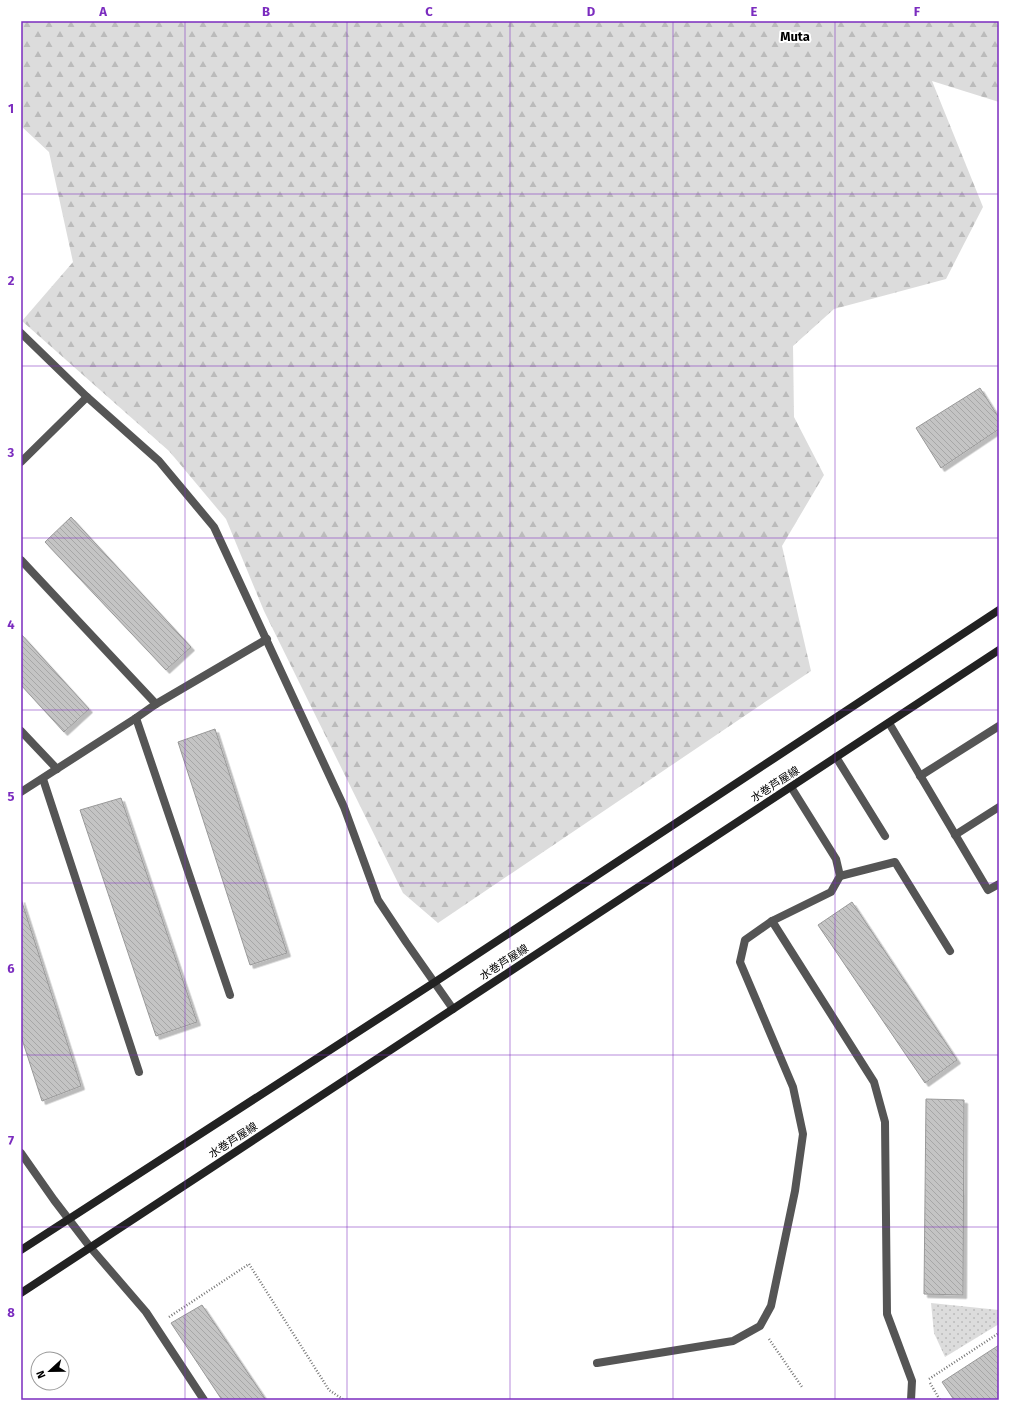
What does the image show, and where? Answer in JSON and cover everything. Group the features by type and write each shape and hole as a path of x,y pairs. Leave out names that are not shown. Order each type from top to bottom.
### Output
{"main road":[{"name":"水巻芦屋線","path":"21,1250 435,982 999,610"},
{"name":"水巻芦屋線","path":"21,1293 999,650"}],"street":[{"path":"21,333 87,397 159,461 214,527 344,807 378,900 453,1009"},
{"path":"21,462 87,397"},
{"path":"21,560 156,704"},
{"path":"21,792 156,704 267,640"},
{"path":"136,718 230,995"},
{"path":"889,723 988,890 999,884"},
{"path":"920,776 999,726"},
{"path":"21,731 57,769"},
{"path":"836,757 885,836"},
{"path":"43,779 139,1072"},
{"path":"598,1364 733,1341 760,1326 771,1306 795,1191 803,1134 793,1087 740,962 745,940 772,921 832,892 840,876 836,859 791,787"},
{"path":"955,835 999,807"},
{"path":"840,876 895,862 950,952"},
{"path":"772,921 874,1082 885,1122 887,1314 912,1380 911,1400"},
{"path":"21,1153 54,1200 90,1247 146,1312 204,1400"}],"path":[{"path":"155,1326 249,1264 329,1390 344,1400"},
{"path":"760,1326 802,1387"},
{"path":"940,1400 928,1380 999,1333"}],"green space":[{"path":"21,21 999,21 999,102 932,81 983,207 946,279 834,309 793,346 794,417 824,475 782,546 811,671 438,923 403,893 264,611 226,519 169,451 22,321 73,262 49,152 21,126"},
{"path":"931,1303 999,1310 999,1324 945,1357 934,1333"}],"building":[{"path":"980,388 999,418 999,429 941,468 916,428"},
{"path":"71,517 191,647 166,670 45,542"},
{"path":"21,634 89,709 64,732 21,685"},
{"path":"215,729 287,953 250,965 178,742"},
{"path":"121,798 197,1022 156,1036 80,810"},
{"path":"21,899 81,1086 42,1101 21,1036"},
{"path":"852,902 957,1060 925,1083 818,925"},
{"path":"926,1099 964,1100 963,1295 924,1294"},
{"path":"202,1305 266,1400 222,1400 171,1323"},
{"path":"999,1345 999,1400 954,1400 942,1382"}],"district":[{"name":"Muta","path":"795,36"}]}
